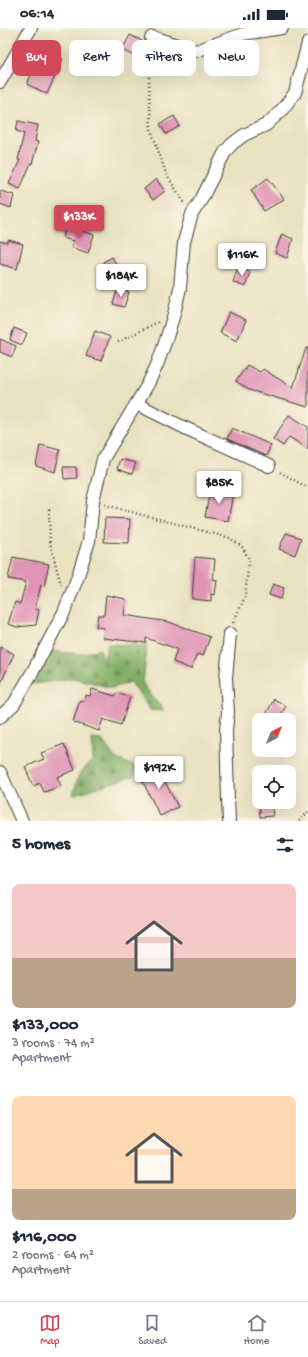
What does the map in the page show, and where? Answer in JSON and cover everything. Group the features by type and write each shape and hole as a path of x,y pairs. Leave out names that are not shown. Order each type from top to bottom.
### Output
{"street":[{"path":"0,82 31,28"},
{"path":"151,38 196,51 243,34 282,28"},
{"path":"0,717 14,704 34,671 64,612 86,553 89,541 93,501 103,458 137,404 158,365 174,314 180,288 184,242 192,214 201,200 225,152 244,134 266,125 281,111 296,93 308,43"},
{"path":"137,404 185,428 269,466"},
{"path":"230,634 226,678 228,712 226,730 230,821"},
{"path":"0,772 22,821"}],"path":[{"path":"151,38 149,43 150,129 166,174 192,214"},
{"path":"118,342 174,314"},
{"path":"269,466 308,488"},
{"path":"93,501 230,538 242,547 249,559 245,597 234,620 230,634"},
{"path":"49,509 50,543 62,586"},
{"path":"299,821 308,812"}],"green space":[{"path":"108,644 147,646 143,684 164,711 150,710 131,682 112,688 73,678 28,685 48,651 80,654 100,649 104,659"},
{"path":"92,739 102,740 115,758 136,767 134,776 73,795 79,774 93,760"}],"building":[{"path":"130,35 140,40 132,40 132,55 124,51 124,46"},
{"path":"31,76 55,76 47,94 27,84"},
{"path":"174,116 180,126 166,134 160,124"},
{"path":"18,121 38,125 35,141 38,142 32,164 31,163 20,189 9,184 20,160 18,160 24,133 16,131"},
{"path":"268,178 284,199 264,211 251,190"},
{"path":"156,179 165,191 153,200 144,189"},
{"path":"0,191 14,195 11,208 0,204"},
{"path":"66,225 94,235 88,253 71,247 73,241 63,238"},
{"path":"282,234 293,239 287,258 275,253"},
{"path":"8,240 23,244 17,269 0,264 0,241 7,243"},
{"path":"112,257 122,274 113,279 103,262"},
{"path":"238,267 250,272 245,287 233,282"},
{"path":"118,288 129,292 124,307 113,304"},
{"path":"229,312 246,320 237,341 220,333"},
{"path":"14,328 27,333 22,345 10,340"},
{"path":"95,331 110,337 101,361 86,356"},
{"path":"0,339 16,346 12,357 0,352"},
{"path":"306,348 308,348 308,407 249,390 236,381 247,365 260,372 263,369 293,388"},
{"path":"289,415 308,427 308,449 289,437 283,446 273,439"},
{"path":"232,428 271,445 266,456 227,439"},
{"path":"40,445 60,450 55,472 36,466"},
{"path":"120,459 136,463 132,474 117,469"},
{"path":"63,467 76,467 77,478 64,479"},
{"path":"210,489 233,493 228,521 205,517"},
{"path":"105,518 130,519 129,543 104,542"},
{"path":"286,533 301,538 295,555 279,549"},
{"path":"13,557 49,564 44,586 41,585 35,609 39,610 36,625 17,627 8,624 15,602 20,604 26,582 8,579"},
{"path":"195,557 215,559 213,579 217,580 215,595 211,594 211,601 192,599"},
{"path":"273,584 284,588 281,599 269,595"},
{"path":"106,595 126,599 124,615 169,622 210,637 203,656 197,654 191,669 173,662 177,649 146,638 146,643 103,638 104,628 96,627 98,615 104,615"},
{"path":"0,647 14,654 0,685"},
{"path":"92,689 115,696 117,693 130,697 121,725 103,719 99,731 73,722 80,700 84,702 86,695 90,696"},
{"path":"274,699 286,706 282,713 267,713"},
{"path":"64,744 75,770 57,777 61,786 44,792 40,783 33,786 25,767 44,759 41,753"},
{"path":"168,766 163,778 178,807 160,816 142,780 141,770"},
{"path":"259,809 272,809 273,816 260,817"}]}
